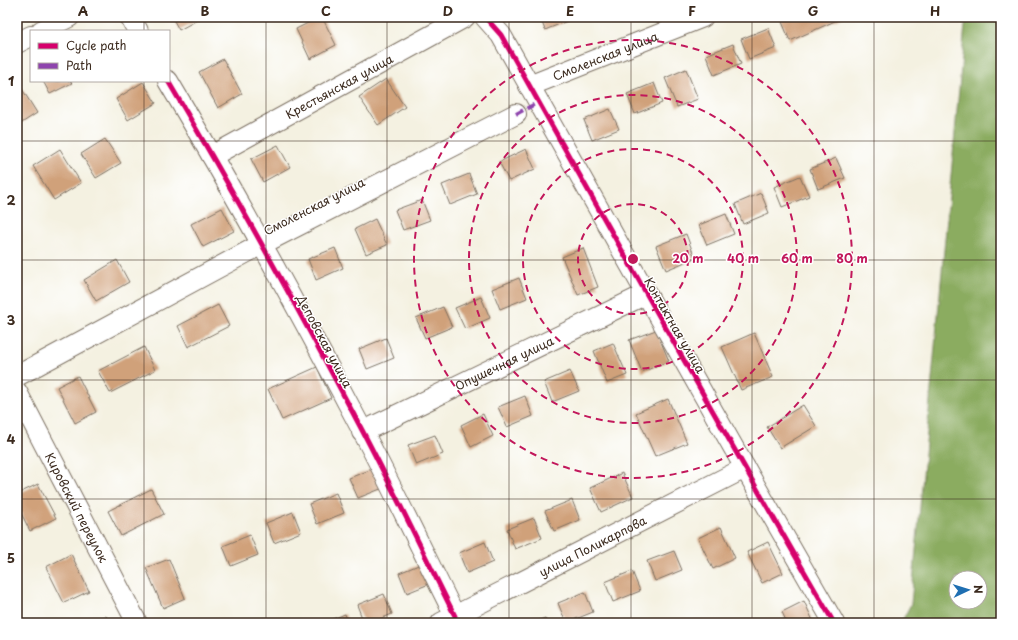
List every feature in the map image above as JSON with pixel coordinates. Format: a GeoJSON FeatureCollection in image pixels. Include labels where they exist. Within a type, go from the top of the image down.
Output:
{"type":"FeatureCollection","features":[{"type":"Feature","properties":{"kind":"street"},"geometry":{"type":"LineString","coordinates":[[43,30],[69,17]]}},
{"type":"Feature","properties":{"kind":"street"},"geometry":{"type":"LineString","coordinates":[[130,17],[137,30]]}},
{"type":"Feature","properties":{"kind":"street","name":"Крестьянская улица"},"geometry":{"type":"LineString","coordinates":[[212,156],[465,17]]}},
{"type":"Feature","properties":{"kind":"street","name":"Контактная улица"},"geometry":{"type":"LineString","coordinates":[[485,17],[500,35],[834,623]]}},
{"type":"Feature","properties":{"kind":"street","name":"Смоленская улица"},"geometry":{"type":"LineString","coordinates":[[529,86],[703,17]]}},
{"type":"Feature","properties":{"kind":"street"},"geometry":{"type":"LineString","coordinates":[[17,43],[30,36]]}},
{"type":"Feature","properties":{"kind":"street","name":"Деповская улица"},"geometry":{"type":"LineString","coordinates":[[169,82],[262,244],[362,432],[448,619]]}},
{"type":"Feature","properties":{"kind":"street","name":"Смоленская улица"},"geometry":{"type":"LineString","coordinates":[[17,376],[262,244],[516,114]]}},
{"type":"Feature","properties":{"kind":"street","name":"Опушечная улица"},"geometry":{"type":"LineString","coordinates":[[362,432],[646,294]]}},
{"type":"Feature","properties":{"kind":"street","name":"Кировский переулок"},"geometry":{"type":"LineString","coordinates":[[17,392],[137,623]]}},
{"type":"Feature","properties":{"kind":"street","name":"улица Поликарпова"},"geometry":{"type":"LineString","coordinates":[[448,619],[745,468]]}},
{"type":"Feature","properties":{"kind":"green space"},"geometry":{"type":"Polygon","coordinates":[[[974,17],[1001,17],[1001,623],[901,623],[911,604],[965,25],[974,17]]]}},
{"type":"Feature","properties":{"kind":"building"},"geometry":{"type":"Polygon","coordinates":[[[172,17],[203,17],[179,30],[172,17]]]}},
{"type":"Feature","properties":{"kind":"building"},"geometry":{"type":"Polygon","coordinates":[[[322,17],[336,45],[310,59],[296,29],[322,17]]]}},
{"type":"Feature","properties":{"kind":"building"},"geometry":{"type":"Polygon","coordinates":[[[540,17],[571,17],[572,19],[545,30],[540,17]]]}},
{"type":"Feature","properties":{"kind":"building"},"geometry":{"type":"Polygon","coordinates":[[[780,17],[844,17],[790,41],[780,17]]]}},
{"type":"Feature","properties":{"kind":"building"},"geometry":{"type":"Polygon","coordinates":[[[768,28],[776,48],[749,59],[741,39],[768,28]]]}},
{"type":"Feature","properties":{"kind":"building"},"geometry":{"type":"Polygon","coordinates":[[[733,44],[741,64],[714,75],[706,55],[733,44]]]}},
{"type":"Feature","properties":{"kind":"building"},"geometry":{"type":"Polygon","coordinates":[[[223,59],[242,94],[218,108],[199,72],[223,59]]]}},
{"type":"Feature","properties":{"kind":"building"},"geometry":{"type":"Polygon","coordinates":[[[686,69],[698,99],[677,107],[665,78],[686,69]]]}},
{"type":"Feature","properties":{"kind":"building"},"geometry":{"type":"Polygon","coordinates":[[[386,79],[405,107],[378,125],[359,97],[386,79]]]}},
{"type":"Feature","properties":{"kind":"building"},"geometry":{"type":"Polygon","coordinates":[[[17,81],[37,113],[17,126],[17,81]]]}},
{"type":"Feature","properties":{"kind":"building"},"geometry":{"type":"Polygon","coordinates":[[[44,82],[72,83],[50,94],[44,82]]]}},
{"type":"Feature","properties":{"kind":"building"},"geometry":{"type":"Polygon","coordinates":[[[143,82],[156,103],[128,120],[116,99],[143,82]]]}},
{"type":"Feature","properties":{"kind":"building"},"geometry":{"type":"Polygon","coordinates":[[[654,83],[662,103],[635,114],[627,94],[654,83]]]}},
{"type":"Feature","properties":{"kind":"building"},"geometry":{"type":"Polygon","coordinates":[[[610,109],[619,129],[592,140],[584,120],[610,109]]]}},
{"type":"Feature","properties":{"kind":"building"},"geometry":{"type":"Polygon","coordinates":[[[105,139],[121,163],[96,178],[81,154],[105,139]]]}},
{"type":"Feature","properties":{"kind":"building"},"geometry":{"type":"Polygon","coordinates":[[[278,145],[290,167],[263,182],[251,159],[278,145]]]}},
{"type":"Feature","properties":{"kind":"building"},"geometry":{"type":"Polygon","coordinates":[[[60,149],[81,183],[54,200],[33,166],[60,149]]]}},
{"type":"Feature","properties":{"kind":"building"},"geometry":{"type":"Polygon","coordinates":[[[526,149],[535,169],[509,181],[499,162],[526,149]]]}},
{"type":"Feature","properties":{"kind":"building"},"geometry":{"type":"Polygon","coordinates":[[[836,158],[845,178],[818,189],[810,169],[836,158]]]}},
{"type":"Feature","properties":{"kind":"building"},"geometry":{"type":"Polygon","coordinates":[[[469,174],[477,194],[450,205],[442,185],[469,174]]]}},
{"type":"Feature","properties":{"kind":"building"},"geometry":{"type":"Polygon","coordinates":[[[800,176],[809,196],[782,207],[774,187],[800,176]]]}},
{"type":"Feature","properties":{"kind":"building"},"geometry":{"type":"Polygon","coordinates":[[[761,193],[769,213],[743,224],[735,204],[761,193]]]}},
{"type":"Feature","properties":{"kind":"building"},"geometry":{"type":"Polygon","coordinates":[[[422,200],[430,220],[403,230],[395,210],[422,200]]]}},
{"type":"Feature","properties":{"kind":"building"},"geometry":{"type":"Polygon","coordinates":[[[222,208],[234,231],[203,247],[191,224],[222,208]]]}},
{"type":"Feature","properties":{"kind":"building"},"geometry":{"type":"Polygon","coordinates":[[[726,214],[734,234],[707,245],[699,225],[726,214]]]}},
{"type":"Feature","properties":{"kind":"building"},"geometry":{"type":"Polygon","coordinates":[[[375,219],[387,245],[366,254],[355,229],[375,219]]]}},
{"type":"Feature","properties":{"kind":"building"},"geometry":{"type":"Polygon","coordinates":[[[686,234],[695,258],[666,270],[656,246],[686,234]]]}},
{"type":"Feature","properties":{"kind":"building"},"geometry":{"type":"Polygon","coordinates":[[[335,248],[343,268],[316,280],[308,259],[335,248]]]}},
{"type":"Feature","properties":{"kind":"building"},"geometry":{"type":"Polygon","coordinates":[[[583,248],[598,287],[578,295],[562,257],[583,248]]]}},
{"type":"Feature","properties":{"kind":"building"},"geometry":{"type":"Polygon","coordinates":[[[117,260],[129,282],[96,301],[84,280],[117,260]]]}},
{"type":"Feature","properties":{"kind":"building"},"geometry":{"type":"Polygon","coordinates":[[[519,278],[527,298],[500,309],[492,289],[519,278]]]}},
{"type":"Feature","properties":{"kind":"building"},"geometry":{"type":"Polygon","coordinates":[[[481,297],[490,318],[465,329],[455,308],[481,297]]]}},
{"type":"Feature","properties":{"kind":"building"},"geometry":{"type":"Polygon","coordinates":[[[218,305],[229,326],[188,347],[178,326],[218,305]]]}},
{"type":"Feature","properties":{"kind":"building"},"geometry":{"type":"Polygon","coordinates":[[[443,307],[452,327],[425,338],[416,318],[443,307]]]}},
{"type":"Feature","properties":{"kind":"building"},"geometry":{"type":"Polygon","coordinates":[[[656,330],[669,361],[642,372],[629,340],[656,330]]]}},
{"type":"Feature","properties":{"kind":"building"},"geometry":{"type":"Polygon","coordinates":[[[754,333],[773,377],[741,390],[722,347],[754,333]]]}},
{"type":"Feature","properties":{"kind":"building"},"geometry":{"type":"Polygon","coordinates":[[[386,338],[394,358],[367,369],[359,349],[386,338]]]}},
{"type":"Feature","properties":{"kind":"building"},"geometry":{"type":"Polygon","coordinates":[[[613,343],[627,375],[607,383],[594,351],[613,343]]]}},
{"type":"Feature","properties":{"kind":"building"},"geometry":{"type":"Polygon","coordinates":[[[144,347],[155,370],[110,393],[98,371],[144,347]]]}},
{"type":"Feature","properties":{"kind":"building"},"geometry":{"type":"Polygon","coordinates":[[[317,367],[331,398],[282,420],[268,389],[317,367]]]}},
{"type":"Feature","properties":{"kind":"building"},"geometry":{"type":"Polygon","coordinates":[[[570,371],[579,391],[552,402],[544,382],[570,371]]]}},
{"type":"Feature","properties":{"kind":"building"},"geometry":{"type":"Polygon","coordinates":[[[78,376],[96,412],[75,423],[57,387],[78,376]]]}},
{"type":"Feature","properties":{"kind":"building"},"geometry":{"type":"Polygon","coordinates":[[[525,396],[533,416],[507,427],[498,407],[525,396]]]}},
{"type":"Feature","properties":{"kind":"building"},"geometry":{"type":"Polygon","coordinates":[[[668,399],[687,443],[655,456],[636,413],[668,399]]]}},
{"type":"Feature","properties":{"kind":"building"},"geometry":{"type":"Polygon","coordinates":[[[803,405],[816,426],[780,448],[767,427],[803,405]]]}},
{"type":"Feature","properties":{"kind":"building"},"geometry":{"type":"Polygon","coordinates":[[[483,414],[493,436],[471,447],[461,425],[483,414]]]}},
{"type":"Feature","properties":{"kind":"building"},"geometry":{"type":"Polygon","coordinates":[[[435,435],[443,454],[416,465],[408,445],[435,435]]]}},
{"type":"Feature","properties":{"kind":"building"},"geometry":{"type":"Polygon","coordinates":[[[375,468],[383,488],[358,498],[349,478],[375,468]]]}},
{"type":"Feature","properties":{"kind":"building"},"geometry":{"type":"Polygon","coordinates":[[[622,473],[633,497],[601,512],[590,488],[622,473]]]}},
{"type":"Feature","properties":{"kind":"building"},"geometry":{"type":"Polygon","coordinates":[[[38,484],[56,518],[30,531],[17,505],[17,494],[38,484]]]}},
{"type":"Feature","properties":{"kind":"building"},"geometry":{"type":"Polygon","coordinates":[[[151,489],[164,514],[121,536],[108,511],[151,489]]]}},
{"type":"Feature","properties":{"kind":"building"},"geometry":{"type":"Polygon","coordinates":[[[336,493],[344,513],[317,524],[309,504],[336,493]]]}},
{"type":"Feature","properties":{"kind":"building"},"geometry":{"type":"Polygon","coordinates":[[[572,500],[580,520],[554,531],[545,511],[572,500]]]}},
{"type":"Feature","properties":{"kind":"building"},"geometry":{"type":"Polygon","coordinates":[[[293,512],[301,532],[274,543],[266,523],[293,512]]]}},
{"type":"Feature","properties":{"kind":"building"},"geometry":{"type":"Polygon","coordinates":[[[534,518],[542,538],[515,549],[507,529],[534,518]]]}},
{"type":"Feature","properties":{"kind":"building"},"geometry":{"type":"Polygon","coordinates":[[[721,527],[735,558],[713,569],[698,538],[721,527]]]}},
{"type":"Feature","properties":{"kind":"building"},"geometry":{"type":"Polygon","coordinates":[[[250,535],[258,555],[231,566],[223,546],[250,535]]]}},
{"type":"Feature","properties":{"kind":"building"},"geometry":{"type":"Polygon","coordinates":[[[485,542],[493,562],[467,573],[459,553],[485,542]]]}},
{"type":"Feature","properties":{"kind":"building"},"geometry":{"type":"Polygon","coordinates":[[[768,542],[783,573],[762,583],[747,552],[768,542]]]}},
{"type":"Feature","properties":{"kind":"building"},"geometry":{"type":"Polygon","coordinates":[[[674,551],[682,570],[655,581],[647,561],[674,551]]]}},
{"type":"Feature","properties":{"kind":"building"},"geometry":{"type":"Polygon","coordinates":[[[71,554],[89,591],[64,603],[46,567],[71,554]]]}},
{"type":"Feature","properties":{"kind":"building"},"geometry":{"type":"Polygon","coordinates":[[[169,559],[185,598],[163,608],[146,568],[169,559]]]}},
{"type":"Feature","properties":{"kind":"building"},"geometry":{"type":"Polygon","coordinates":[[[426,562],[434,582],[407,593],[399,573],[426,562]]]}},
{"type":"Feature","properties":{"kind":"building"},"geometry":{"type":"Polygon","coordinates":[[[632,571],[640,591],[613,602],[605,582],[632,571]]]}},
{"type":"Feature","properties":{"kind":"building"},"geometry":{"type":"Polygon","coordinates":[[[585,592],[593,612],[566,623],[558,603],[585,592]]]}},
{"type":"Feature","properties":{"kind":"building"},"geometry":{"type":"Polygon","coordinates":[[[384,594],[392,614],[371,623],[364,623],[357,605],[384,594]]]}},
{"type":"Feature","properties":{"kind":"building"},"geometry":{"type":"Polygon","coordinates":[[[804,601],[814,623],[787,623],[782,612],[804,601]]]}},
{"type":"Feature","properties":{"kind":"building"},"geometry":{"type":"Polygon","coordinates":[[[345,614],[348,623],[323,623],[345,614]]]}},
{"type":"Feature","properties":{"kind":"building"},"geometry":{"type":"Polygon","coordinates":[[[106,616],[110,623],[92,623],[106,616]]]}},
{"type":"Feature","properties":{"kind":"building"},"geometry":{"type":"Polygon","coordinates":[[[545,618],[547,623],[532,623],[545,618]]]}},
{"type":"Feature","properties":{"kind":"marked path"},"geometry":{"type":"LineString","coordinates":[[516,114],[539,102]]}},
{"type":"Feature","properties":{"kind":"cycle path"},"geometry":{"type":"LineString","coordinates":[[485,17],[501,35],[708,403],[834,623]]}},
{"type":"Feature","properties":{"kind":"cycle path"},"geometry":{"type":"LineString","coordinates":[[169,82],[243,210],[315,342],[374,453],[455,616]]}}]}
